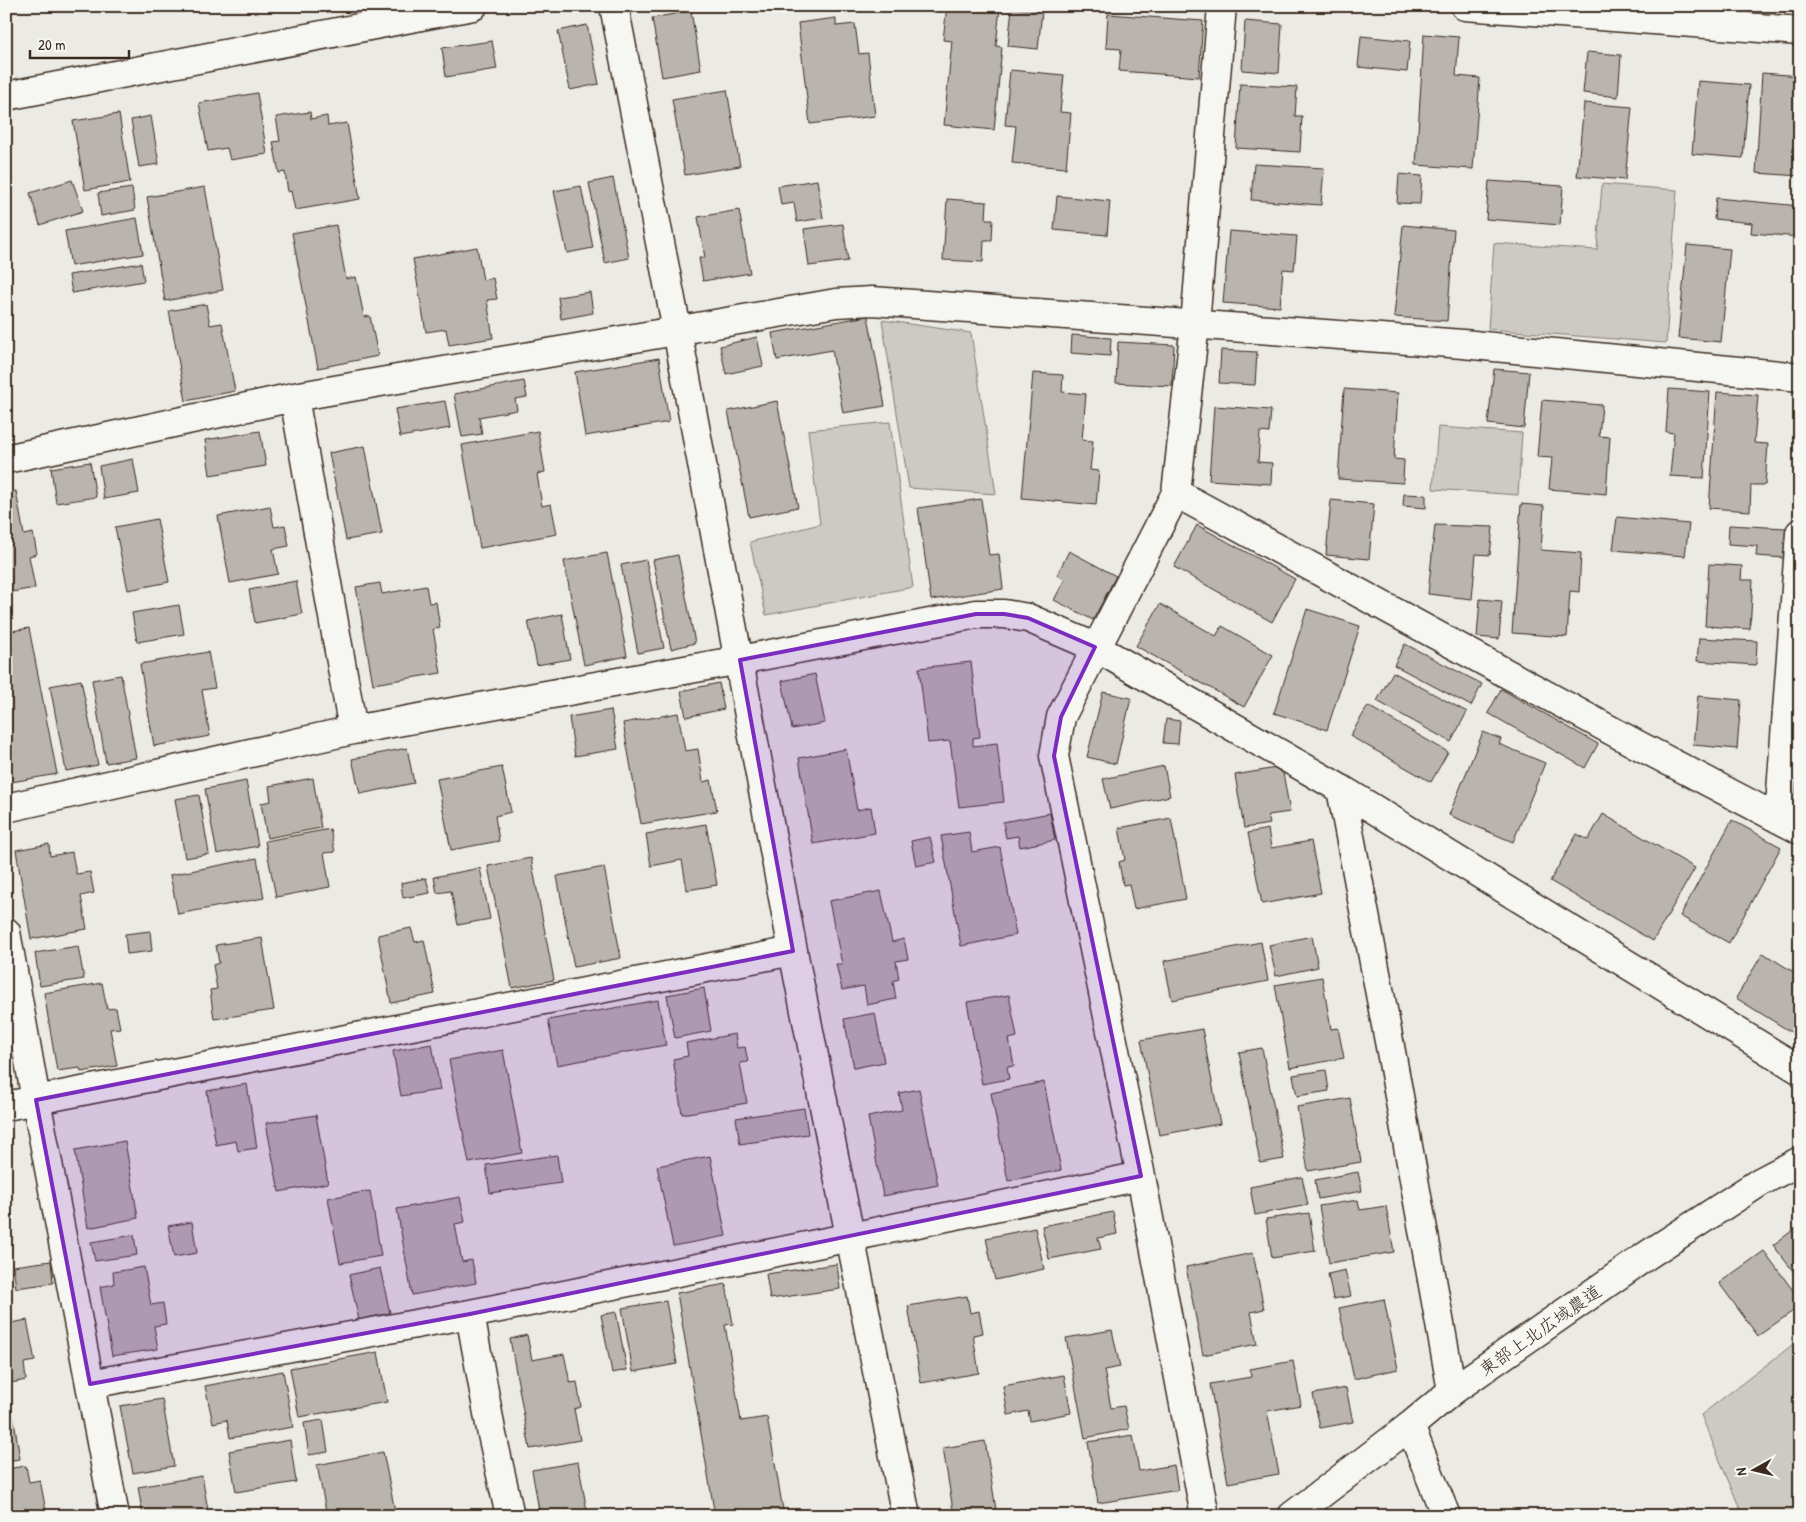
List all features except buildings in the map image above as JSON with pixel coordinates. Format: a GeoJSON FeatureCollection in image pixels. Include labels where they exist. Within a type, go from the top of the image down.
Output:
{"type":"FeatureCollection","features":[{"type":"Feature","properties":{"kind":"street"},"geometry":{"type":"LineString","coordinates":[[6,96],[473,6]]}},
{"type":"Feature","properties":{"kind":"street"},"geometry":{"type":"LineString","coordinates":[[614,6],[740,660],[793,951],[906,1516]]}},
{"type":"Feature","properties":{"kind":"street"},"geometry":{"type":"LineString","coordinates":[[1205,1516],[1141,1176],[1054,756],[1061,717],[1095,647],[1176,493],[1195,324],[1222,6]]}},
{"type":"Feature","properties":{"kind":"street"},"geometry":{"type":"LineString","coordinates":[[1465,6],[1800,31]]}},
{"type":"Feature","properties":{"kind":"street"},"geometry":{"type":"LineString","coordinates":[[6,459],[294,397],[836,303],[872,301],[1463,344],[1800,377]]}},
{"type":"Feature","properties":{"kind":"street"},"geometry":{"type":"LineString","coordinates":[[294,397],[353,730]]}},
{"type":"Feature","properties":{"kind":"street"},"geometry":{"type":"LineString","coordinates":[[1176,493],[1636,744],[1789,825],[1800,533]]}},
{"type":"Feature","properties":{"kind":"street"},"geometry":{"type":"LineString","coordinates":[[6,808],[353,730],[740,660],[976,614],[1004,614],[1028,618],[1095,647],[1341,789],[1800,1070]]}},
{"type":"Feature","properties":{"kind":"street"},"geometry":{"type":"LineString","coordinates":[[1341,789],[1452,1391]]}},
{"type":"Feature","properties":{"kind":"street"},"geometry":{"type":"LineString","coordinates":[[6,932],[115,1516]]}},
{"type":"Feature","properties":{"kind":"street"},"geometry":{"type":"LineString","coordinates":[[6,1106],[793,951]]}},
{"type":"Feature","properties":{"kind":"street","name":"東部上北広域農道"},"geometry":{"type":"LineString","coordinates":[[1292,1516],[1410,1426],[1452,1391],[1649,1254],[1760,1182],[1800,1161]]}},
{"type":"Feature","properties":{"kind":"street"},"geometry":{"type":"LineString","coordinates":[[90,1384],[470,1314],[1141,1176]]}},
{"type":"Feature","properties":{"kind":"street"},"geometry":{"type":"LineString","coordinates":[[470,1314],[491,1430],[510,1516]]}},
{"type":"Feature","properties":{"kind":"street"},"geometry":{"type":"LineString","coordinates":[[1410,1426],[1446,1516]]}},
{"type":"Feature","properties":{"kind":"highlighted area"},"geometry":{"type":"Polygon","coordinates":[[[976,614],[1004,614],[1028,618],[1095,647],[1061,717],[1054,756],[1141,1176],[470,1314],[90,1384],[36,1100],[793,951],[740,660],[976,614]]]}},
{"type":"Feature","properties":{"kind":"shaded area"},"geometry":{"type":"Polygon","coordinates":[[[1602,184],[1677,190],[1666,343],[1488,329],[1494,243],[1597,250],[1602,184]]]}},
{"type":"Feature","properties":{"kind":"shaded area"},"geometry":{"type":"Polygon","coordinates":[[[882,320],[971,333],[996,494],[909,488],[882,320]]]}},
{"type":"Feature","properties":{"kind":"shaded area"},"geometry":{"type":"Polygon","coordinates":[[[890,422],[913,587],[766,615],[750,542],[820,524],[808,430],[890,422]]]}},
{"type":"Feature","properties":{"kind":"shaded area"},"geometry":{"type":"Polygon","coordinates":[[[1438,427],[1522,433],[1518,495],[1433,489],[1438,427]]]}},
{"type":"Feature","properties":{"kind":"shaded area"},"geometry":{"type":"Polygon","coordinates":[[[1800,1339],[1800,1516],[1743,1516],[1701,1415],[1800,1339]]]}}]}
